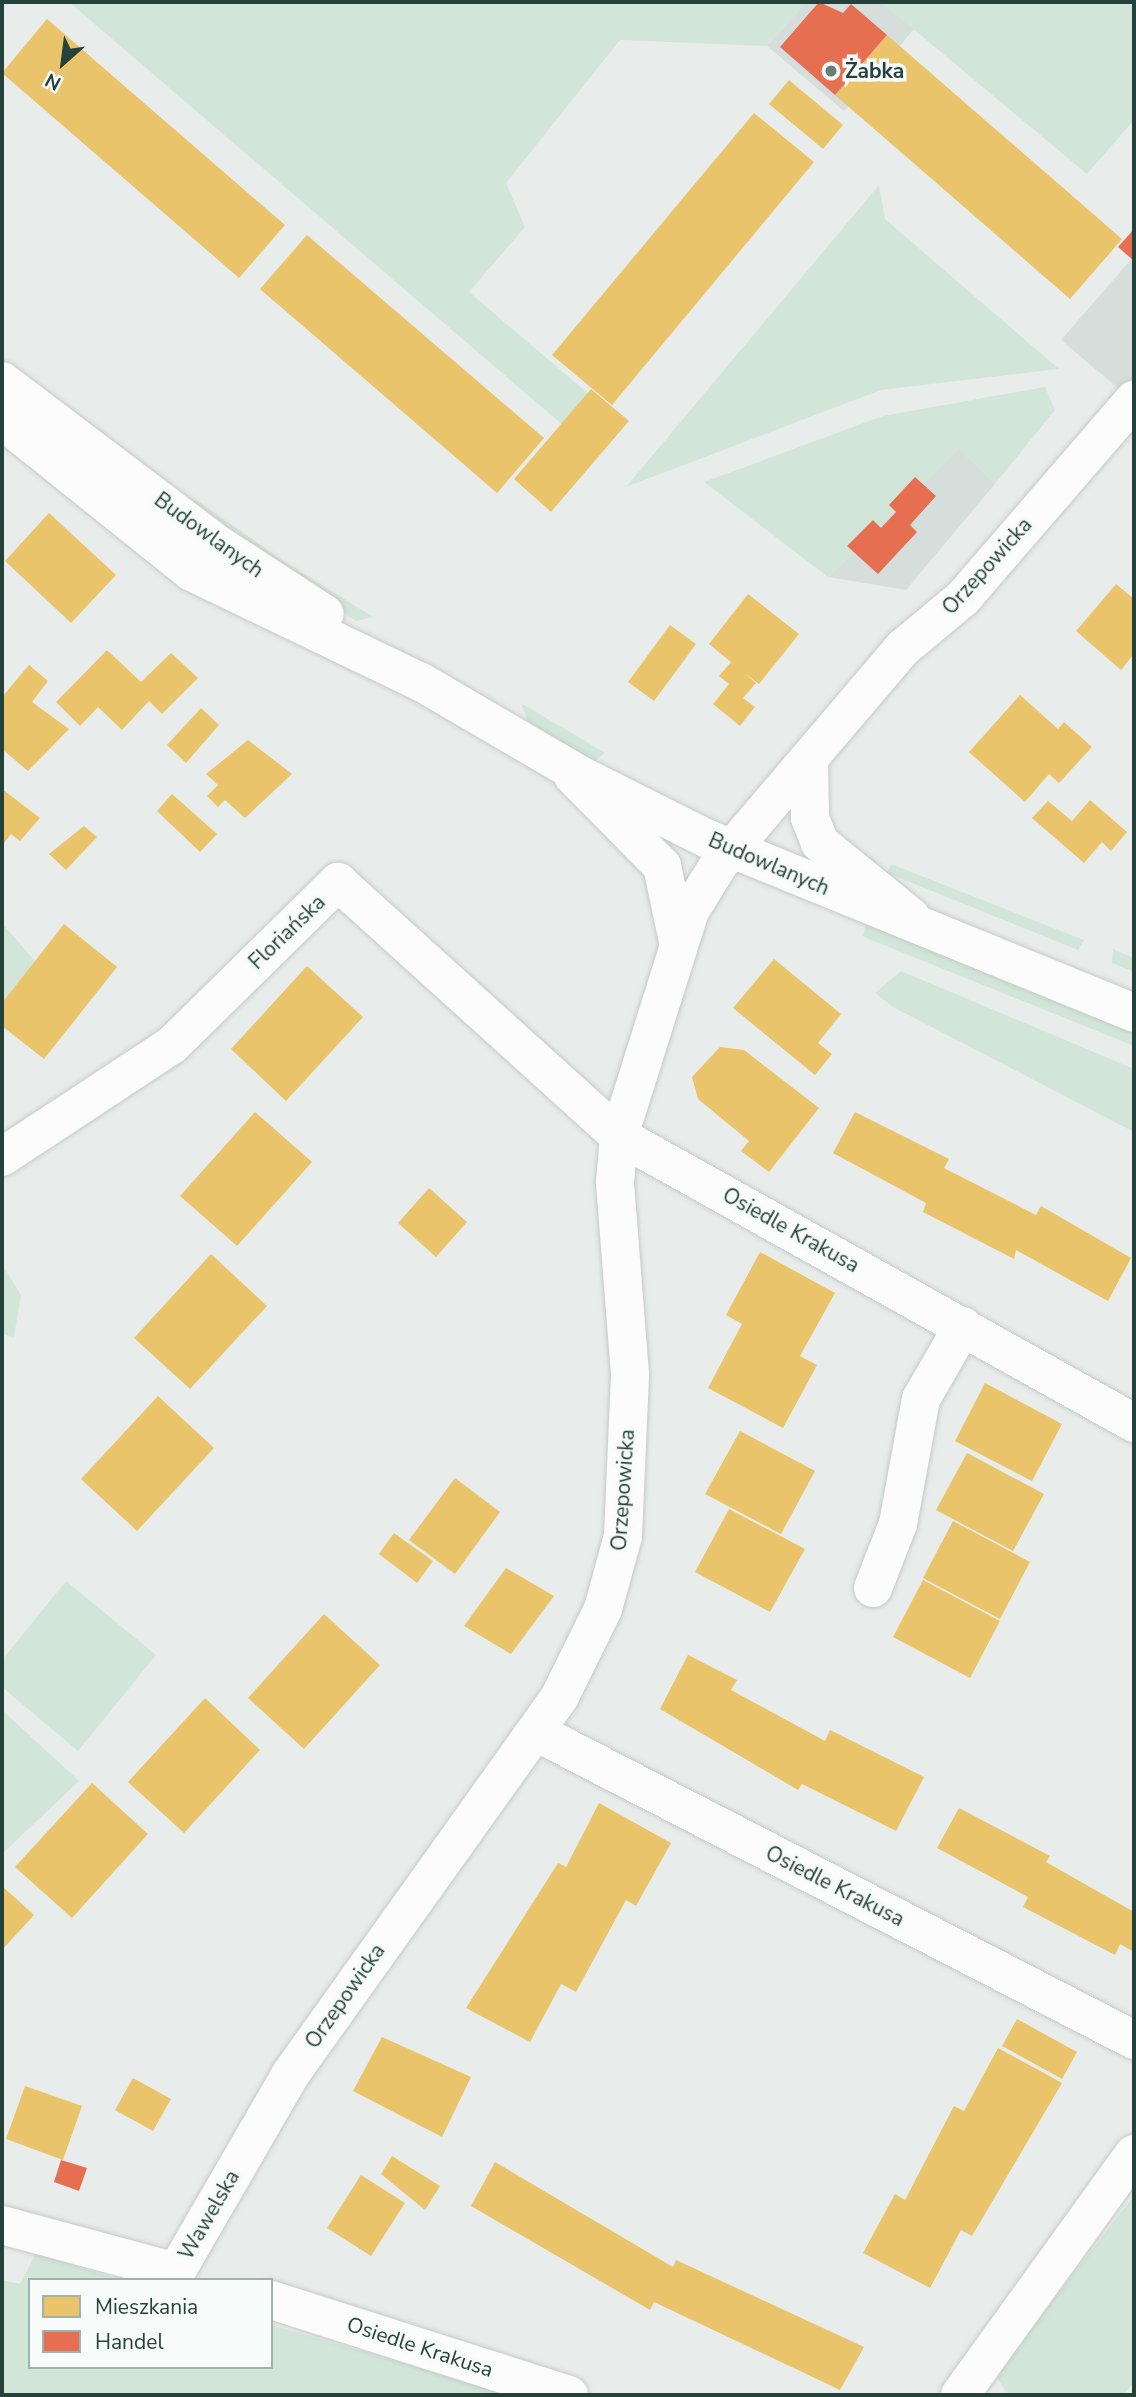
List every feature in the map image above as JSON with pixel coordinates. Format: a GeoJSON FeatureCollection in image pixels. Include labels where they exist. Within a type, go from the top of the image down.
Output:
{"type":"FeatureCollection","features":[{"type":"Feature","properties":{"kind":"street","name":"Budowlanych"},"geometry":{"type":"LineString","coordinates":[[2,381],[219,545],[366,638],[421,682]]}},
{"type":"Feature","properties":{"kind":"street","name":"Orzepowicka"},"geometry":{"type":"LineString","coordinates":[[289,2075],[536,1732],[603,1609],[623,1536],[630,1374],[615,1182],[619,1136],[678,942],[701,890],[732,849],[903,648],[963,598],[1134,400]]}},
{"type":"Feature","properties":{"kind":"street","name":"Budowlanych"},"geometry":{"type":"LineString","coordinates":[[2,420],[192,572],[421,682],[563,765],[732,849],[1134,1013]]}},
{"type":"Feature","properties":{"kind":"street"},"geometry":{"type":"LineString","coordinates":[[809,759],[810,818],[820,843],[926,929]]}},
{"type":"Feature","properties":{"kind":"street","name":"Orzepowicka"},"geometry":{"type":"LineString","coordinates":[[563,765],[662,866],[678,942]]}},
{"type":"Feature","properties":{"kind":"street","name":"Floriańska"},"geometry":{"type":"LineString","coordinates":[[2,1157],[172,1045],[338,882],[619,1136]]}},
{"type":"Feature","properties":{"kind":"street","name":"Osiedle Krakusa"},"geometry":{"type":"LineString","coordinates":[[619,1136],[1134,1423]]}},
{"type":"Feature","properties":{"kind":"street"},"geometry":{"type":"LineString","coordinates":[[873,1588],[898,1524],[921,1399],[963,1326]]}},
{"type":"Feature","properties":{"kind":"street","name":"Osiedle Krakusa"},"geometry":{"type":"LineString","coordinates":[[536,1732],[1134,2040]]}},
{"type":"Feature","properties":{"kind":"street","name":"Wawelska"},"geometry":{"type":"LineString","coordinates":[[2,2225],[190,2276],[289,2075]]}},
{"type":"Feature","properties":{"kind":"street"},"geometry":{"type":"LineString","coordinates":[[960,2395],[1134,2154]]}},
{"type":"Feature","properties":{"kind":"street","name":"Osiedle Krakusa"},"geometry":{"type":"LineString","coordinates":[[273,2301],[569,2395]]}},
{"type":"Feature","properties":{"kind":"shaded area"},"geometry":{"type":"Polygon","coordinates":[[[806,2],[881,2],[914,29],[844,111],[767,46],[806,2]]]}},
{"type":"Feature","properties":{"kind":"shaded area"},"geometry":{"type":"Polygon","coordinates":[[[1134,256],[1134,385],[1126,395],[1061,340],[1134,256]]]}},
{"type":"Feature","properties":{"kind":"shaded area"},"geometry":{"type":"Polygon","coordinates":[[[959,448],[995,484],[906,590],[828,577],[959,448]]]}},
{"type":"Feature","properties":{"kind":"green space"},"geometry":{"type":"Polygon","coordinates":[[[69,2],[806,2],[767,46],[620,40],[506,183],[525,227],[469,292],[591,396],[565,427],[69,2]]]}},
{"type":"Feature","properties":{"kind":"green space"},"geometry":{"type":"Polygon","coordinates":[[[881,2],[1134,2],[1134,120],[1087,174],[881,2]]]}},
{"type":"Feature","properties":{"kind":"green space"},"geometry":{"type":"Polygon","coordinates":[[[879,185],[885,219],[1059,369],[881,390],[626,487],[879,185]]]}},
{"type":"Feature","properties":{"kind":"green space"},"geometry":{"type":"Polygon","coordinates":[[[1045,387],[1055,410],[995,484],[958,449],[828,577],[704,482],[883,416],[1045,387]]]}},
{"type":"Feature","properties":{"kind":"green space"},"geometry":{"type":"Polygon","coordinates":[[[195,499],[280,559],[373,617],[356,621],[303,589],[187,509],[195,499]]]}},
{"type":"Feature","properties":{"kind":"green space"},"geometry":{"type":"Polygon","coordinates":[[[521,703],[605,753],[595,761],[561,742],[528,722],[521,703]]]}},
{"type":"Feature","properties":{"kind":"green space"},"geometry":{"type":"Polygon","coordinates":[[[891,864],[1084,940],[1078,950],[887,873],[891,864]]]}},
{"type":"Feature","properties":{"kind":"green space"},"geometry":{"type":"Polygon","coordinates":[[[2,923],[35,961],[2,1003],[2,923]]]}},
{"type":"Feature","properties":{"kind":"green space"},"geometry":{"type":"Polygon","coordinates":[[[866,924],[1134,1033],[1134,1046],[869,939],[863,936],[866,924]]]}},
{"type":"Feature","properties":{"kind":"green space"},"geometry":{"type":"Polygon","coordinates":[[[1113,949],[1134,958],[1134,972],[1112,963],[1113,949]]]}},
{"type":"Feature","properties":{"kind":"green space"},"geometry":{"type":"Polygon","coordinates":[[[901,971],[1134,1069],[1134,1132],[893,1007],[875,993],[901,971]]]}},
{"type":"Feature","properties":{"kind":"green space"},"geometry":{"type":"Polygon","coordinates":[[[2,1264],[21,1295],[14,1337],[2,1334],[2,1264]]]}},
{"type":"Feature","properties":{"kind":"green space"},"geometry":{"type":"Polygon","coordinates":[[[66,1581],[156,1655],[78,1751],[2,1687],[2,1660],[66,1581]]]}},
{"type":"Feature","properties":{"kind":"green space"},"geometry":{"type":"Polygon","coordinates":[[[2,1710],[79,1781],[2,1854],[2,1710]]]}},
{"type":"Feature","properties":{"kind":"green space"},"geometry":{"type":"Polygon","coordinates":[[[1134,2196],[1134,2382],[1124,2395],[1008,2395],[995,2374],[1134,2196]]]}},
{"type":"Feature","properties":{"kind":"green space"},"geometry":{"type":"Polygon","coordinates":[[[36,2253],[113,2278],[28,2278],[28,2369],[273,2369],[273,2326],[514,2395],[2,2395],[2,2280],[20,2284],[36,2253]]]}},
{"type":"Feature","properties":{"kind":"building: Mieszkania"},"geometry":{"type":"Polygon","coordinates":[[[47,19],[285,225],[239,278],[2,73],[47,19]]]}},
{"type":"Feature","properties":{"kind":"building: Mieszkania"},"geometry":{"type":"Polygon","coordinates":[[[887,35],[1122,239],[1070,299],[835,95],[887,35]]]}},
{"type":"Feature","properties":{"kind":"building: Mieszkania"},"geometry":{"type":"Polygon","coordinates":[[[789,80],[843,125],[823,149],[769,104],[789,80]]]}},
{"type":"Feature","properties":{"kind":"building: Mieszkania"},"geometry":{"type":"Polygon","coordinates":[[[754,113],[814,162],[612,405],[552,355],[754,113]]]}},
{"type":"Feature","properties":{"kind":"building: Mieszkania"},"geometry":{"type":"Polygon","coordinates":[[[307,235],[544,438],[497,493],[260,289],[307,235]]]}},
{"type":"Feature","properties":{"kind":"building: Mieszkania"},"geometry":{"type":"Polygon","coordinates":[[[591,389],[629,421],[551,512],[514,479],[591,389]]]}},
{"type":"Feature","properties":{"kind":"building: Mieszkania"},"geometry":{"type":"Polygon","coordinates":[[[49,513],[116,575],[71,623],[5,561],[49,513]]]}},
{"type":"Feature","properties":{"kind":"building: Mieszkania"},"geometry":{"type":"Polygon","coordinates":[[[1116,584],[1134,599],[1134,654],[1121,670],[1076,631],[1116,584]]]}},
{"type":"Feature","properties":{"kind":"building: Mieszkania"},"geometry":{"type":"Polygon","coordinates":[[[748,594],[799,634],[759,684],[744,673],[756,683],[743,698],[755,707],[740,726],[713,704],[729,684],[719,676],[731,662],[709,644],[748,594]]]}},
{"type":"Feature","properties":{"kind":"building: Mieszkania"},"geometry":{"type":"Polygon","coordinates":[[[670,625],[696,644],[654,701],[628,682],[670,625]]]}},
{"type":"Feature","properties":{"kind":"building: Mieszkania"},"geometry":{"type":"Polygon","coordinates":[[[107,650],[141,682],[171,653],[198,678],[162,714],[149,701],[122,730],[98,707],[80,726],[56,702],[107,650]]]}},
{"type":"Feature","properties":{"kind":"building: Mieszkania"},"geometry":{"type":"Polygon","coordinates":[[[29,665],[48,681],[32,702],[69,729],[28,771],[2,749],[2,697],[29,665]]]}},
{"type":"Feature","properties":{"kind":"building: Mieszkania"},"geometry":{"type":"Polygon","coordinates":[[[1020,695],[1058,729],[1064,722],[1092,747],[1059,783],[1049,774],[1025,802],[969,752],[1020,695]]]}},
{"type":"Feature","properties":{"kind":"building: Mieszkania"},"geometry":{"type":"Polygon","coordinates":[[[201,708],[219,725],[186,763],[167,745],[201,708]]]}},
{"type":"Feature","properties":{"kind":"building: Mieszkania"},"geometry":{"type":"Polygon","coordinates":[[[248,740],[292,774],[245,818],[225,800],[218,807],[207,796],[218,785],[206,774],[248,740]]]}},
{"type":"Feature","properties":{"kind":"building: Mieszkania"},"geometry":{"type":"Polygon","coordinates":[[[2,789],[40,818],[20,841],[11,834],[2,846],[2,789]]]}},
{"type":"Feature","properties":{"kind":"building: Mieszkania"},"geometry":{"type":"Polygon","coordinates":[[[172,794],[217,834],[200,852],[157,811],[172,794]]]}},
{"type":"Feature","properties":{"kind":"building: Mieszkania"},"geometry":{"type":"Polygon","coordinates":[[[1090,800],[1127,832],[1111,851],[1102,842],[1084,863],[1032,818],[1048,801],[1072,821],[1090,800]]]}},
{"type":"Feature","properties":{"kind":"building: Mieszkania"},"geometry":{"type":"Polygon","coordinates":[[[84,826],[97,837],[66,870],[49,854],[84,826]]]}},
{"type":"Feature","properties":{"kind":"building: Mieszkania"},"geometry":{"type":"Polygon","coordinates":[[[64,924],[117,967],[44,1059],[2,1026],[2,1003],[64,924]]]}},
{"type":"Feature","properties":{"kind":"building: Mieszkania"},"geometry":{"type":"Polygon","coordinates":[[[774,959],[841,1014],[818,1043],[832,1054],[815,1075],[733,1008],[774,959]]]}},
{"type":"Feature","properties":{"kind":"building: Mieszkania"},"geometry":{"type":"Polygon","coordinates":[[[307,966],[363,1017],[286,1101],[231,1049],[307,966]]]}},
{"type":"Feature","properties":{"kind":"building: Mieszkania"},"geometry":{"type":"Polygon","coordinates":[[[720,1047],[744,1050],[819,1108],[769,1172],[741,1151],[749,1141],[698,1099],[692,1077],[720,1047]]]}},
{"type":"Feature","properties":{"kind":"building: Mieszkania"},"geometry":{"type":"Polygon","coordinates":[[[255,1112],[312,1162],[237,1246],[180,1196],[255,1112]]]}},
{"type":"Feature","properties":{"kind":"building: Mieszkania"},"geometry":{"type":"Polygon","coordinates":[[[855,1112],[949,1159],[944,1168],[1036,1215],[1041,1206],[1131,1258],[1108,1301],[1016,1250],[1014,1259],[923,1212],[926,1203],[833,1153],[855,1112]]]}},
{"type":"Feature","properties":{"kind":"building: Mieszkania"},"geometry":{"type":"Polygon","coordinates":[[[429,1188],[467,1222],[436,1257],[398,1223],[429,1188]]]}},
{"type":"Feature","properties":{"kind":"building: Mieszkania"},"geometry":{"type":"Polygon","coordinates":[[[760,1252],[835,1293],[800,1356],[817,1365],[783,1428],[708,1388],[742,1324],[726,1315],[760,1252]]]}},
{"type":"Feature","properties":{"kind":"building: Mieszkania"},"geometry":{"type":"Polygon","coordinates":[[[211,1254],[267,1306],[190,1389],[134,1338],[211,1254]]]}},
{"type":"Feature","properties":{"kind":"building: Mieszkania"},"geometry":{"type":"Polygon","coordinates":[[[985,1383],[1062,1424],[1032,1481],[955,1441],[985,1383]]]}},
{"type":"Feature","properties":{"kind":"building: Mieszkania"},"geometry":{"type":"Polygon","coordinates":[[[158,1396],[214,1448],[137,1531],[81,1479],[158,1396]]]}},
{"type":"Feature","properties":{"kind":"building: Mieszkania"},"geometry":{"type":"Polygon","coordinates":[[[740,1431],[815,1471],[781,1534],[705,1494],[740,1431]]]}},
{"type":"Feature","properties":{"kind":"building: Mieszkania"},"geometry":{"type":"Polygon","coordinates":[[[967,1453],[1044,1494],[1013,1551],[936,1510],[967,1453]]]}},
{"type":"Feature","properties":{"kind":"building: Mieszkania"},"geometry":{"type":"Polygon","coordinates":[[[455,1478],[500,1512],[455,1574],[409,1540],[455,1478]]]}},
{"type":"Feature","properties":{"kind":"building: Mieszkania"},"geometry":{"type":"Polygon","coordinates":[[[729,1509],[805,1549],[770,1612],[695,1572],[729,1509]]]}},
{"type":"Feature","properties":{"kind":"building: Mieszkania"},"geometry":{"type":"Polygon","coordinates":[[[953,1521],[1030,1562],[1000,1619],[923,1578],[953,1521]]]}},
{"type":"Feature","properties":{"kind":"building: Mieszkania"},"geometry":{"type":"Polygon","coordinates":[[[394,1533],[433,1561],[417,1583],[379,1554],[394,1533]]]}},
{"type":"Feature","properties":{"kind":"building: Mieszkania"},"geometry":{"type":"Polygon","coordinates":[[[506,1568],[554,1596],[511,1654],[464,1626],[506,1568]]]}},
{"type":"Feature","properties":{"kind":"building: Mieszkania"},"geometry":{"type":"Polygon","coordinates":[[[923,1580],[1000,1621],[970,1678],[893,1637],[923,1580]]]}},
{"type":"Feature","properties":{"kind":"building: Mieszkania"},"geometry":{"type":"Polygon","coordinates":[[[324,1614],[380,1665],[304,1749],[248,1698],[324,1614]]]}},
{"type":"Feature","properties":{"kind":"building: Mieszkania"},"geometry":{"type":"Polygon","coordinates":[[[688,1655],[737,1680],[731,1690],[825,1741],[830,1730],[924,1777],[896,1831],[802,1784],[798,1790],[660,1709],[688,1655]]]}},
{"type":"Feature","properties":{"kind":"building: Mieszkania"},"geometry":{"type":"Polygon","coordinates":[[[205,1698],[260,1750],[184,1833],[128,1782],[205,1698]]]}},
{"type":"Feature","properties":{"kind":"building: Mieszkania"},"geometry":{"type":"Polygon","coordinates":[[[92,1783],[148,1834],[72,1918],[15,1867],[92,1783]]]}},
{"type":"Feature","properties":{"kind":"building: Mieszkania"},"geometry":{"type":"Polygon","coordinates":[[[599,1803],[671,1843],[636,1906],[626,1900],[576,1992],[561,1984],[530,2042],[466,2008],[558,1863],[566,1867],[599,1803]]]}},
{"type":"Feature","properties":{"kind":"building: Mieszkania"},"geometry":{"type":"Polygon","coordinates":[[[959,1808],[1050,1856],[1046,1862],[1134,1912],[1134,1952],[1120,1944],[1115,1955],[1023,1907],[1028,1897],[937,1848],[959,1808]]]}},
{"type":"Feature","properties":{"kind":"building: Mieszkania"},"geometry":{"type":"Polygon","coordinates":[[[2,1886],[34,1915],[2,1950],[2,1886]]]}},
{"type":"Feature","properties":{"kind":"building: Mieszkania"},"geometry":{"type":"Polygon","coordinates":[[[1017,2019],[1077,2052],[1062,2079],[1002,2046],[1017,2019]]]}},
{"type":"Feature","properties":{"kind":"building: Mieszkania"},"geometry":{"type":"Polygon","coordinates":[[[382,2037],[471,2077],[442,2137],[353,2091],[382,2037]]]}},
{"type":"Feature","properties":{"kind":"building: Mieszkania"},"geometry":{"type":"Polygon","coordinates":[[[998,2048],[1062,2083],[972,2236],[961,2230],[930,2288],[863,2253],[895,2194],[905,2200],[954,2106],[964,2111],[998,2048]]]}},
{"type":"Feature","properties":{"kind":"building: Mieszkania"},"geometry":{"type":"Polygon","coordinates":[[[133,2078],[171,2099],[153,2131],[115,2110],[133,2078]]]}},
{"type":"Feature","properties":{"kind":"building: Mieszkania"},"geometry":{"type":"Polygon","coordinates":[[[25,2086],[82,2106],[63,2160],[6,2139],[25,2086]]]}},
{"type":"Feature","properties":{"kind":"building: Mieszkania"},"geometry":{"type":"Polygon","coordinates":[[[392,2156],[440,2186],[425,2210],[381,2174],[392,2156]]]}},
{"type":"Feature","properties":{"kind":"building: Mieszkania"},"geometry":{"type":"Polygon","coordinates":[[[495,2162],[673,2267],[676,2260],[864,2347],[840,2390],[654,2302],[650,2310],[471,2206],[495,2162]]]}},
{"type":"Feature","properties":{"kind":"building: Mieszkania"},"geometry":{"type":"Polygon","coordinates":[[[361,2175],[405,2203],[371,2256],[327,2228],[361,2175]]]}},
{"type":"Feature","properties":{"kind":"building: Handel","name":"Żabka"},"geometry":{"type":"Polygon","coordinates":[[[819,2],[843,13],[851,4],[887,35],[835,95],[780,47],[819,2]]]}},
{"type":"Feature","properties":{"kind":"building: Handel"},"geometry":{"type":"Polygon","coordinates":[[[1134,229],[1134,261],[1118,247],[1134,229]]]}},
{"type":"Feature","properties":{"kind":"building: Handel"},"geometry":{"type":"Polygon","coordinates":[[[915,477],[936,496],[910,525],[917,532],[878,574],[847,546],[873,520],[881,528],[896,512],[889,505],[915,477]]]}},
{"type":"Feature","properties":{"kind":"building: Handel"},"geometry":{"type":"Polygon","coordinates":[[[61,2160],[87,2168],[79,2191],[54,2182],[61,2160]]]}},
{"type":"Feature","properties":{"kind":"place","name":"Żabka"},"geometry":{"type":"Point","coordinates":[831,71]}}]}
